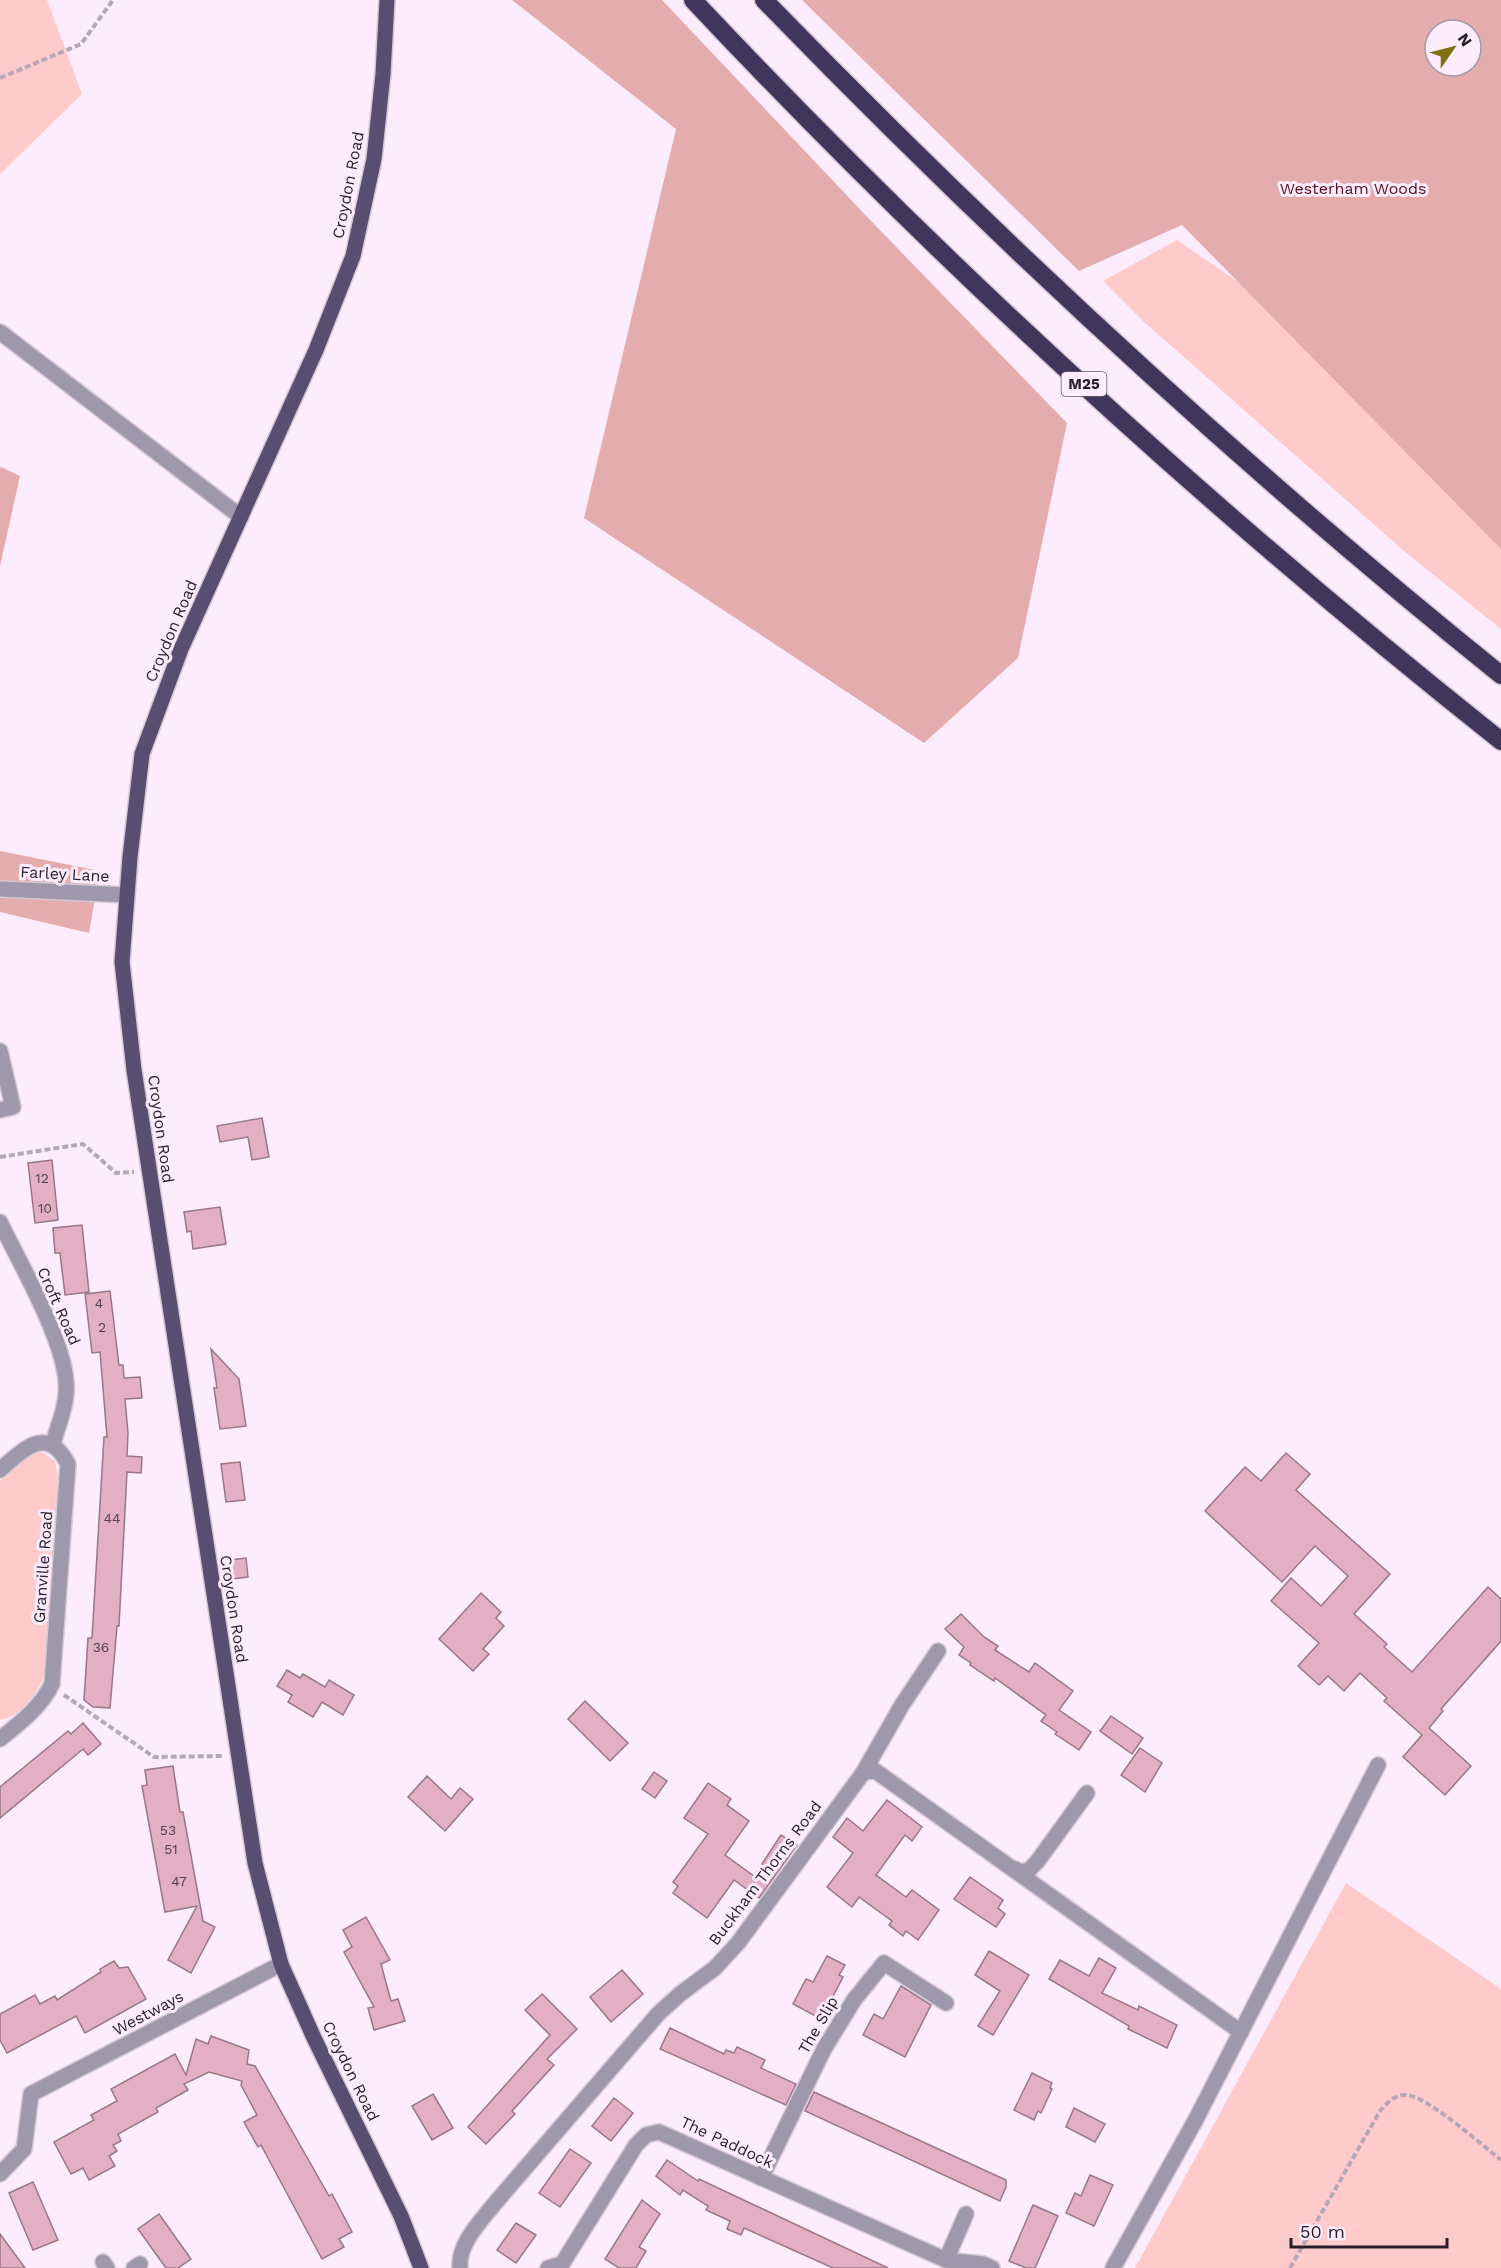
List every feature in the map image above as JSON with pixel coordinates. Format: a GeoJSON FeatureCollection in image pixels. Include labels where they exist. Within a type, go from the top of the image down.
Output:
{"type":"FeatureCollection","features":[{"type":"Feature","properties":{"kind":"highway","name":"M25"},"geometry":{"type":"LineString","coordinates":[[693,0],[898,209],[1092,391],[1302,577],[1501,741]]}},
{"type":"Feature","properties":{"kind":"highway"},"geometry":{"type":"LineString","coordinates":[[764,0],[981,218],[1144,369],[1302,510],[1501,675]]}},
{"type":"Feature","properties":{"kind":"main road","name":"Croydon Road"},"geometry":{"type":"LineString","coordinates":[[387,0],[383,74],[374,159],[353,256],[316,350],[181,649],[142,754],[122,963],[134,1070],[255,1863],[281,1964],[314,2038],[401,2216],[421,2268]]}},
{"type":"Feature","properties":{"kind":"street"},"geometry":{"type":"LineString","coordinates":[[0,332],[241,518]]}},
{"type":"Feature","properties":{"kind":"street","name":"Farley Lane"},"geometry":{"type":"LineString","coordinates":[[0,889],[127,896]]}},
{"type":"Feature","properties":{"kind":"street"},"geometry":{"type":"LineString","coordinates":[[0,1051],[13,1107],[0,1110]]}},
{"type":"Feature","properties":{"kind":"street","name":"Croft Road"},"geometry":{"type":"LineString","coordinates":[[0,1222],[53,1332],[64,1365],[66,1394],[53,1444]]}},
{"type":"Feature","properties":{"kind":"street"},"geometry":{"type":"LineString","coordinates":[[0,1470],[26,1448],[42,1442],[53,1444]]}},
{"type":"Feature","properties":{"kind":"street","name":"Granville Road"},"geometry":{"type":"LineString","coordinates":[[51,1686],[68,1464],[63,1454],[53,1444]]}},
{"type":"Feature","properties":{"kind":"street","name":"Buckham Thorns Road"},"geometry":{"type":"LineString","coordinates":[[460,2268],[459,2256],[473,2232],[496,2202],[658,2014],[715,1968],[738,1943],[863,1773],[902,1705],[938,1651]]}},
{"type":"Feature","properties":{"kind":"street"},"geometry":{"type":"LineString","coordinates":[[0,1739],[40,1704],[51,1686]]}},
{"type":"Feature","properties":{"kind":"street"},"geometry":{"type":"LineString","coordinates":[[1113,2268],[1190,2131],[1378,1765]]}},
{"type":"Feature","properties":{"kind":"street"},"geometry":{"type":"LineString","coordinates":[[863,1773],[874,1770],[1241,2032]]}},
{"type":"Feature","properties":{"kind":"street"},"geometry":{"type":"LineString","coordinates":[[1012,1867],[1021,1872],[1029,1870],[1087,1793]]}},
{"type":"Feature","properties":{"kind":"street","name":"The Slip"},"geometry":{"type":"LineString","coordinates":[[761,2178],[824,2049],[854,2000],[884,1963],[946,2003]]}},
{"type":"Feature","properties":{"kind":"street","name":"Westways"},"geometry":{"type":"LineString","coordinates":[[0,2174],[24,2150],[31,2094],[281,1964]]}},
{"type":"Feature","properties":{"kind":"street","name":"The Paddock"},"geometry":{"type":"LineString","coordinates":[[548,2268],[562,2264],[636,2145],[646,2135],[659,2132],[946,2260],[988,2266]]}},
{"type":"Feature","properties":{"kind":"street"},"geometry":{"type":"LineString","coordinates":[[946,2260],[966,2214]]}},
{"type":"Feature","properties":{"kind":"path"},"geometry":{"type":"LineString","coordinates":[[0,78],[81,44],[113,0]]}},
{"type":"Feature","properties":{"kind":"path"},"geometry":{"type":"LineString","coordinates":[[0,1157],[83,1144],[116,1173],[149,1170]]}},
{"type":"Feature","properties":{"kind":"path"},"geometry":{"type":"LineString","coordinates":[[51,1686],[154,1757],[238,1755]]}},
{"type":"Feature","properties":{"kind":"path"},"geometry":{"type":"LineString","coordinates":[[1290,2268],[1380,2111],[1388,2102],[1397,2097],[1406,2095],[1415,2097],[1501,2160]]}},
{"type":"Feature","properties":{"kind":"shaded area"},"geometry":{"type":"Polygon","coordinates":[[[0,0],[47,0],[82,94],[0,174],[0,0]]]}},
{"type":"Feature","properties":{"kind":"shaded area"},"geometry":{"type":"Polygon","coordinates":[[[1177,240],[1286,315],[1501,523],[1501,629],[1404,551],[1143,321],[1103,281],[1177,240]]]}},
{"type":"Feature","properties":{"kind":"shaded area"},"geometry":{"type":"Polygon","coordinates":[[[37,1452],[44,1453],[55,1461],[59,1483],[44,1676],[37,1690],[21,1710],[0,1720],[0,1481],[37,1452]]]}},
{"type":"Feature","properties":{"kind":"shaded area"},"geometry":{"type":"Polygon","coordinates":[[[1346,1883],[1501,1989],[1501,2268],[1135,2268],[1346,1883]]]}},
{"type":"Feature","properties":{"kind":"green space"},"geometry":{"type":"Polygon","coordinates":[[[512,0],[662,0],[872,222],[1067,423],[1018,658],[924,743],[584,518],[676,129],[512,0]]]}},
{"type":"Feature","properties":{"kind":"green space","name":"Westerham Woods"},"geometry":{"type":"Polygon","coordinates":[[[802,0],[1501,0],[1501,549],[1182,225],[1079,271],[802,0]]]}},
{"type":"Feature","properties":{"kind":"green space"},"geometry":{"type":"Polygon","coordinates":[[[1,467],[20,476],[0,566],[0,469],[1,467]]]}},
{"type":"Feature","properties":{"kind":"green space"},"geometry":{"type":"Polygon","coordinates":[[[0,851],[100,871],[89,933],[0,912],[0,851]]]}},
{"type":"Feature","properties":{"kind":"building"},"geometry":{"type":"Polygon","coordinates":[[[262,1118],[269,1157],[252,1160],[248,1137],[220,1142],[217,1126],[262,1118]]]}},
{"type":"Feature","properties":{"kind":"building"},"geometry":{"type":"Polygon","coordinates":[[[52,1160],[58,1220],[35,1223],[28,1163],[52,1160]]]}},
{"type":"Feature","properties":{"kind":"building"},"geometry":{"type":"Polygon","coordinates":[[[220,1207],[226,1244],[193,1249],[191,1231],[187,1232],[184,1212],[220,1207]]]}},
{"type":"Feature","properties":{"kind":"building"},"geometry":{"type":"Polygon","coordinates":[[[82,1225],[89,1292],[65,1295],[60,1253],[55,1253],[53,1228],[82,1225]]]}},
{"type":"Feature","properties":{"kind":"building"},"geometry":{"type":"Polygon","coordinates":[[[110,1291],[119,1365],[123,1365],[124,1378],[140,1377],[142,1398],[125,1399],[128,1433],[127,1456],[142,1457],[141,1473],[127,1472],[119,1626],[117,1626],[110,1708],[93,1707],[84,1700],[88,1638],[92,1638],[104,1437],[107,1437],[100,1352],[92,1353],[85,1294],[110,1291]]]}},
{"type":"Feature","properties":{"kind":"building"},"geometry":{"type":"Polygon","coordinates":[[[211,1349],[239,1379],[246,1426],[220,1429],[211,1349]]]}},
{"type":"Feature","properties":{"kind":"building"},"geometry":{"type":"Polygon","coordinates":[[[1286,1453],[1310,1474],[1296,1490],[1390,1574],[1354,1614],[1387,1644],[1384,1647],[1412,1672],[1488,1587],[1501,1599],[1501,1641],[1441,1709],[1443,1711],[1429,1728],[1471,1766],[1445,1795],[1403,1757],[1422,1735],[1384,1701],[1387,1698],[1360,1673],[1344,1691],[1328,1676],[1319,1685],[1298,1666],[1319,1643],[1271,1601],[1291,1578],[1321,1606],[1348,1576],[1315,1546],[1282,1582],[1205,1511],[1245,1467],[1261,1481],[1286,1453]]]}},
{"type":"Feature","properties":{"kind":"building"},"geometry":{"type":"Polygon","coordinates":[[[240,1462],[245,1500],[226,1502],[221,1464],[240,1462]]]}},
{"type":"Feature","properties":{"kind":"building"},"geometry":{"type":"Polygon","coordinates":[[[246,1558],[248,1577],[232,1579],[229,1560],[246,1558]]]}},
{"type":"Feature","properties":{"kind":"building"},"geometry":{"type":"Polygon","coordinates":[[[481,1593],[501,1612],[496,1618],[504,1626],[483,1649],[489,1654],[473,1671],[439,1639],[481,1593]]]}},
{"type":"Feature","properties":{"kind":"building"},"geometry":{"type":"Polygon","coordinates":[[[961,1614],[984,1637],[998,1646],[995,1650],[1029,1672],[1035,1663],[1073,1691],[1059,1710],[1091,1732],[1079,1750],[1055,1734],[1057,1732],[1041,1721],[1046,1715],[995,1678],[994,1681],[970,1665],[971,1663],[959,1655],[964,1647],[945,1629],[961,1614]]]}},
{"type":"Feature","properties":{"kind":"building"},"geometry":{"type":"Polygon","coordinates":[[[287,1670],[300,1678],[303,1674],[325,1687],[329,1680],[354,1695],[343,1715],[322,1702],[313,1717],[288,1702],[292,1695],[277,1686],[287,1670]]]}},
{"type":"Feature","properties":{"kind":"building"},"geometry":{"type":"Polygon","coordinates":[[[585,1701],[628,1743],[610,1761],[568,1719],[585,1701]]]}},
{"type":"Feature","properties":{"kind":"building"},"geometry":{"type":"Polygon","coordinates":[[[1111,1716],[1143,1738],[1132,1754],[1100,1731],[1111,1716]]]}},
{"type":"Feature","properties":{"kind":"building"},"geometry":{"type":"Polygon","coordinates":[[[83,1723],[101,1744],[88,1755],[83,1749],[0,1818],[0,1787],[68,1731],[71,1734],[83,1723]]]}},
{"type":"Feature","properties":{"kind":"building"},"geometry":{"type":"Polygon","coordinates":[[[1140,1748],[1162,1763],[1145,1792],[1121,1775],[1140,1748]]]}},
{"type":"Feature","properties":{"kind":"building"},"geometry":{"type":"Polygon","coordinates":[[[173,1766],[180,1812],[183,1812],[203,1921],[215,1927],[191,1973],[168,1960],[197,1906],[165,1912],[142,1786],[147,1785],[145,1770],[173,1766]]]}},
{"type":"Feature","properties":{"kind":"building"},"geometry":{"type":"Polygon","coordinates":[[[654,1772],[667,1781],[655,1798],[642,1789],[654,1772]]]}},
{"type":"Feature","properties":{"kind":"building"},"geometry":{"type":"Polygon","coordinates":[[[427,1776],[451,1799],[460,1788],[473,1799],[445,1831],[408,1797],[427,1776]]]}},
{"type":"Feature","properties":{"kind":"building"},"geometry":{"type":"Polygon","coordinates":[[[708,1783],[731,1799],[727,1805],[749,1821],[725,1855],[754,1876],[781,1835],[797,1845],[759,1898],[734,1880],[707,1918],[673,1893],[678,1886],[673,1882],[708,1834],[684,1818],[708,1783]]]}},
{"type":"Feature","properties":{"kind":"building"},"geometry":{"type":"Polygon","coordinates":[[[887,1800],[922,1827],[912,1841],[905,1835],[876,1875],[906,1897],[912,1890],[939,1910],[918,1940],[906,1931],[903,1936],[889,1925],[892,1921],[859,1897],[852,1907],[827,1887],[853,1853],[833,1837],[847,1818],[863,1831],[887,1800]]]}},
{"type":"Feature","properties":{"kind":"building"},"geometry":{"type":"Polygon","coordinates":[[[970,1877],[1003,1900],[998,1908],[1005,1914],[996,1927],[954,1899],[970,1877]]]}},
{"type":"Feature","properties":{"kind":"building"},"geometry":{"type":"Polygon","coordinates":[[[366,1917],[390,1960],[381,1964],[391,2001],[398,1999],[405,2021],[374,2030],[368,2008],[374,2007],[344,1952],[352,1947],[343,1930],[366,1917]]]}},
{"type":"Feature","properties":{"kind":"building"},"geometry":{"type":"Polygon","coordinates":[[[989,1951],[1029,1975],[993,2035],[978,2026],[1000,1991],[975,1975],[989,1951]]]}},
{"type":"Feature","properties":{"kind":"building"},"geometry":{"type":"Polygon","coordinates":[[[827,1956],[845,1965],[839,1975],[843,1977],[821,2019],[793,2004],[806,1979],[813,1982],[827,1956]]]}},
{"type":"Feature","properties":{"kind":"building"},"geometry":{"type":"Polygon","coordinates":[[[1099,1958],[1116,1968],[1102,1993],[1138,2010],[1139,2006],[1177,2025],[1167,2048],[1128,2029],[1129,2026],[1049,1979],[1060,1960],[1089,1976],[1099,1958]]]}},
{"type":"Feature","properties":{"kind":"building"},"geometry":{"type":"Polygon","coordinates":[[[114,1961],[119,1968],[128,1967],[146,1999],[85,2033],[76,2016],[7,2053],[0,2040],[0,2014],[35,1995],[40,2004],[55,1996],[57,2000],[114,1961]]]}},
{"type":"Feature","properties":{"kind":"building"},"geometry":{"type":"Polygon","coordinates":[[[622,1970],[643,1994],[611,2022],[590,1997],[622,1970]]]}},
{"type":"Feature","properties":{"kind":"building"},"geometry":{"type":"Polygon","coordinates":[[[901,1986],[931,2005],[905,2057],[863,2035],[874,2014],[883,2019],[901,1986]]]}},
{"type":"Feature","properties":{"kind":"building"},"geometry":{"type":"Polygon","coordinates":[[[542,1994],[577,2029],[547,2059],[554,2065],[512,2111],[515,2114],[486,2144],[468,2127],[550,2035],[525,2010],[542,1994]]]}},
{"type":"Feature","properties":{"kind":"building"},"geometry":{"type":"Polygon","coordinates":[[[670,2028],[724,2054],[726,2050],[734,2053],[737,2047],[765,2060],[761,2068],[796,2084],[786,2105],[660,2049],[670,2028]]]}},
{"type":"Feature","properties":{"kind":"building"},"geometry":{"type":"Polygon","coordinates":[[[211,2036],[249,2050],[247,2064],[255,2066],[329,2196],[332,2194],[352,2232],[339,2239],[344,2247],[322,2259],[261,2145],[258,2147],[244,2122],[257,2115],[241,2085],[242,2081],[209,2072],[184,2084],[188,2090],[156,2108],[158,2112],[118,2134],[121,2141],[113,2145],[117,2151],[109,2156],[115,2166],[89,2180],[83,2168],[71,2174],[54,2142],[94,2120],[91,2115],[117,2101],[111,2089],[175,2054],[186,2075],[196,2039],[208,2044],[211,2036]]]}},
{"type":"Feature","properties":{"kind":"building"},"geometry":{"type":"Polygon","coordinates":[[[1032,2073],[1052,2083],[1050,2088],[1052,2089],[1041,2113],[1038,2111],[1034,2120],[1014,2110],[1032,2073]]]}},
{"type":"Feature","properties":{"kind":"building"},"geometry":{"type":"Polygon","coordinates":[[[814,2092],[1006,2180],[1006,2187],[1000,2201],[805,2111],[814,2092]]]}},
{"type":"Feature","properties":{"kind":"building"},"geometry":{"type":"Polygon","coordinates":[[[433,2094],[453,2128],[432,2140],[412,2106],[433,2094]]]}},
{"type":"Feature","properties":{"kind":"building"},"geometry":{"type":"Polygon","coordinates":[[[614,2098],[633,2113],[611,2141],[592,2126],[614,2098]]]}},
{"type":"Feature","properties":{"kind":"building"},"geometry":{"type":"Polygon","coordinates":[[[1074,2108],[1105,2124],[1095,2142],[1066,2127],[1074,2108]]]}},
{"type":"Feature","properties":{"kind":"building"},"geometry":{"type":"Polygon","coordinates":[[[570,2149],[591,2163],[560,2207],[539,2193],[570,2149]]]}},
{"type":"Feature","properties":{"kind":"building"},"geometry":{"type":"Polygon","coordinates":[[[667,2160],[698,2181],[699,2179],[888,2268],[833,2268],[744,2228],[741,2235],[727,2229],[730,2221],[706,2210],[708,2206],[683,2190],[680,2195],[656,2176],[667,2160]]]}},
{"type":"Feature","properties":{"kind":"building"},"geometry":{"type":"Polygon","coordinates":[[[1090,2175],[1113,2185],[1094,2226],[1066,2213],[1075,2193],[1081,2196],[1090,2175]]]}},
{"type":"Feature","properties":{"kind":"building"},"geometry":{"type":"Polygon","coordinates":[[[33,2182],[58,2240],[33,2250],[9,2193],[33,2182]]]}},
{"type":"Feature","properties":{"kind":"building"},"geometry":{"type":"Polygon","coordinates":[[[642,2200],[660,2214],[639,2247],[646,2251],[636,2268],[619,2268],[605,2259],[642,2200]]]}},
{"type":"Feature","properties":{"kind":"building"},"geometry":{"type":"Polygon","coordinates":[[[1033,2205],[1058,2216],[1035,2268],[1026,2268],[1009,2261],[1033,2205]]]}},
{"type":"Feature","properties":{"kind":"building"},"geometry":{"type":"Polygon","coordinates":[[[159,2214],[191,2259],[178,2268],[166,2268],[138,2229],[159,2214]]]}},
{"type":"Feature","properties":{"kind":"building"},"geometry":{"type":"Polygon","coordinates":[[[516,2223],[536,2235],[516,2263],[497,2250],[516,2223]]]}},
{"type":"Feature","properties":{"kind":"building"},"geometry":{"type":"Polygon","coordinates":[[[0,2234],[25,2268],[0,2268],[0,2234]]]}}]}
